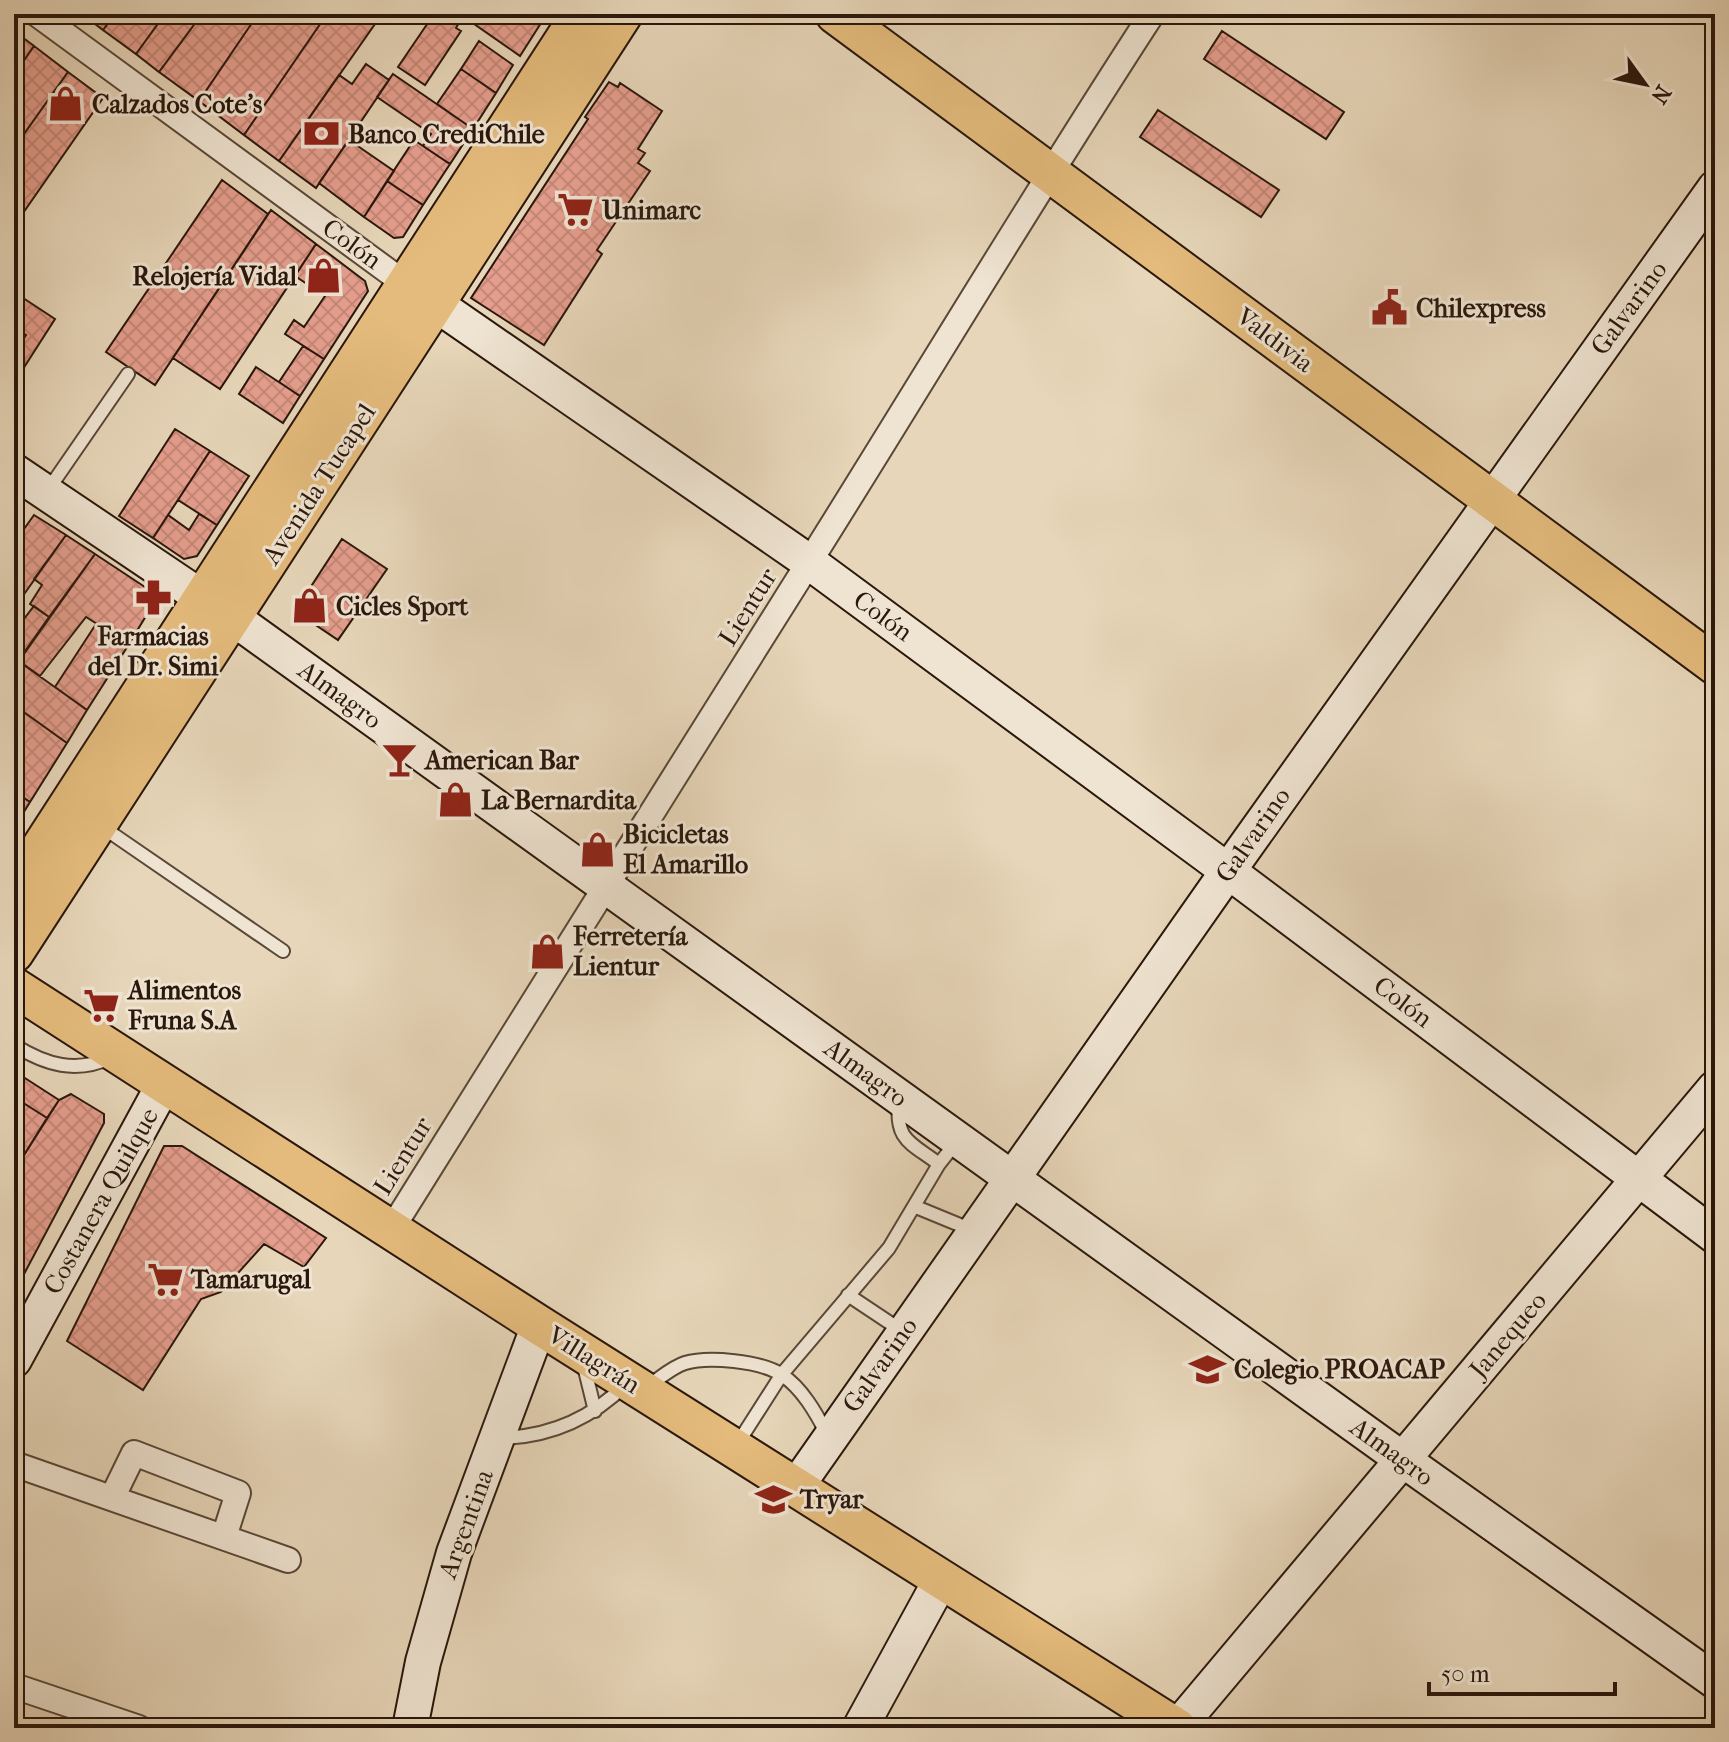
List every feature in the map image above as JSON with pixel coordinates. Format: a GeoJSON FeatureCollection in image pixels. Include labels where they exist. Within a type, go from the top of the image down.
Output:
{"type":"FeatureCollection","features":[{"type":"Feature","properties":{"kind":"main road","name":"Avenida Tucapel"},"geometry":{"type":"LineString","coordinates":[[421,294],[581,14]]}},
{"type":"Feature","properties":{"kind":"main road","name":"Avenida Tucapel"},"geometry":{"type":"LineString","coordinates":[[14,889],[218,608],[421,294],[623,14]]}},
{"type":"Feature","properties":{"kind":"main road","name":"Valdivia"},"geometry":{"type":"LineString","coordinates":[[835,14],[1715,665]]}},
{"type":"Feature","properties":{"kind":"main road","name":"Galvarino"},"geometry":{"type":"LineString","coordinates":[[796,1487],[1490,500],[1715,188]]}},
{"type":"Feature","properties":{"kind":"main road","name":"Colón"},"geometry":{"type":"LineString","coordinates":[[421,294],[809,562],[1715,1236]]}},
{"type":"Feature","properties":{"kind":"main road","name":"Almagro"},"geometry":{"type":"LineString","coordinates":[[14,471],[218,608],[900,1098],[948,1152],[1011,1178],[1715,1681]]}},
{"type":"Feature","properties":{"kind":"main road","name":"Avenida Tucapel"},"geometry":{"type":"LineString","coordinates":[[14,953],[98,824],[218,608]]}},
{"type":"Feature","properties":{"kind":"main road","name":"Villagrán"},"geometry":{"type":"LineString","coordinates":[[14,987],[539,1325],[1177,1728]]}},
{"type":"Feature","properties":{"kind":"main road","name":"Costanera Quilque"},"geometry":{"type":"LineString","coordinates":[[14,1360],[164,1084]]}},
{"type":"Feature","properties":{"kind":"main road","name":"Janequeo"},"geometry":{"type":"LineString","coordinates":[[1177,1728],[1715,1088]]}},
{"type":"Feature","properties":{"kind":"main road","name":"Argentina"},"geometry":{"type":"LineString","coordinates":[[410,1728],[436,1609],[539,1325]]}},
{"type":"Feature","properties":{"kind":"main road"},"geometry":{"type":"LineString","coordinates":[[860,1728],[942,1578]]}},
{"type":"Feature","properties":{"kind":"street","name":"Colón"},"geometry":{"type":"LineString","coordinates":[[37,14],[421,294]]}},
{"type":"Feature","properties":{"kind":"street","name":"Lientur"},"geometry":{"type":"LineString","coordinates":[[391,1230],[1049,173],[1152,14]]}},
{"type":"Feature","properties":{"kind":"street"},"geometry":{"type":"LineString","coordinates":[[112,1498],[134,1453],[238,1493],[224,1537]]}},
{"type":"Feature","properties":{"kind":"street"},"geometry":{"type":"LineString","coordinates":[[14,1464],[288,1560]]}},
{"type":"Feature","properties":{"kind":"street"},"geometry":{"type":"LineString","coordinates":[[14,1687],[139,1728]]}},
{"type":"Feature","properties":{"kind":"lane"},"geometry":{"type":"LineString","coordinates":[[46,493],[128,374]]}},
{"type":"Feature","properties":{"kind":"lane"},"geometry":{"type":"LineString","coordinates":[[98,824],[283,951]]}},
{"type":"Feature","properties":{"kind":"lane"},"geometry":{"type":"LineString","coordinates":[[14,1045],[37,1060],[55,1065],[88,1065],[119,1054]]}},
{"type":"Feature","properties":{"kind":"lane"},"geometry":{"type":"LineString","coordinates":[[735,1447],[782,1374],[889,1248],[948,1152]]}},
{"type":"Feature","properties":{"kind":"lane"},"geometry":{"type":"LineString","coordinates":[[916,1207],[974,1230]]}},
{"type":"Feature","properties":{"kind":"lane"},"geometry":{"type":"LineString","coordinates":[[848,1295],[904,1332]]}},
{"type":"Feature","properties":{"kind":"lane"},"geometry":{"type":"LineString","coordinates":[[580,1351],[595,1411]]}},
{"type":"Feature","properties":{"kind":"lane"},"geometry":{"type":"LineString","coordinates":[[497,1438],[516,1438],[555,1430],[683,1363],[723,1360],[782,1374],[812,1406],[830,1438]]}},
{"type":"Feature","properties":{"kind":"building"},"geometry":{"type":"Polygon","coordinates":[[[82,14],[115,14],[103,30],[82,14]]]}},
{"type":"Feature","properties":{"kind":"building"},"geometry":{"type":"Polygon","coordinates":[[[115,14],[165,14],[136,54],[103,30],[115,14]]]}},
{"type":"Feature","properties":{"kind":"building"},"geometry":{"type":"Polygon","coordinates":[[[165,14],[202,14],[159,72],[136,54],[165,14]]]}},
{"type":"Feature","properties":{"kind":"building"},"geometry":{"type":"Polygon","coordinates":[[[202,14],[258,14],[199,101],[159,72],[202,14]]]}},
{"type":"Feature","properties":{"kind":"building"},"geometry":{"type":"Polygon","coordinates":[[[258,14],[327,14],[244,135],[199,101],[258,14]]]}},
{"type":"Feature","properties":{"kind":"building"},"geometry":{"type":"Polygon","coordinates":[[[327,14],[382,14],[279,161],[244,135],[327,14]]]}},
{"type":"Feature","properties":{"kind":"building"},"geometry":{"type":"Polygon","coordinates":[[[434,14],[463,16],[456,28],[461,31],[425,85],[398,67],[434,14]]]}},
{"type":"Feature","properties":{"kind":"building"},"geometry":{"type":"Polygon","coordinates":[[[471,14],[528,14],[541,23],[520,56],[467,19],[471,14]]]}},
{"type":"Feature","properties":{"kind":"building"},"geometry":{"type":"Polygon","coordinates":[[[14,31],[34,46],[14,75],[14,31]]]}},
{"type":"Feature","properties":{"kind":"building"},"geometry":{"type":"Polygon","coordinates":[[[1222,31],[1344,112],[1326,139],[1204,59],[1222,31]]]}},
{"type":"Feature","properties":{"kind":"building"},"geometry":{"type":"Polygon","coordinates":[[[479,41],[513,65],[496,93],[461,69],[479,41]]]}},
{"type":"Feature","properties":{"kind":"building"},"geometry":{"type":"Polygon","coordinates":[[[34,46],[68,72],[14,148],[14,75],[34,46]]]}},
{"type":"Feature","properties":{"kind":"building"},"geometry":{"type":"Polygon","coordinates":[[[366,64],[389,80],[316,188],[279,161],[339,75],[352,84],[366,64]]]}},
{"type":"Feature","properties":{"kind":"building"},"geometry":{"type":"Polygon","coordinates":[[[461,69],[496,93],[473,129],[437,104],[461,69]]]}},
{"type":"Feature","properties":{"kind":"building"},"geometry":{"type":"Polygon","coordinates":[[[68,72],[103,98],[14,226],[14,148],[68,72]]]}},
{"type":"Feature","properties":{"kind":"building"},"geometry":{"type":"Polygon","coordinates":[[[393,74],[473,129],[450,164],[423,146],[431,134],[377,97],[393,74]]]}},
{"type":"Feature","properties":{"kind":"building","name":"Unimarc"},"geometry":{"type":"Polygon","coordinates":[[[609,82],[618,87],[620,83],[662,111],[638,149],[645,153],[638,163],[650,171],[597,250],[602,254],[544,345],[471,298],[609,82]]]}},
{"type":"Feature","properties":{"kind":"building"},"geometry":{"type":"Polygon","coordinates":[[[1158,110],[1279,190],[1261,217],[1140,137],[1158,110]]]}},
{"type":"Feature","properties":{"kind":"building"},"geometry":{"type":"Polygon","coordinates":[[[349,140],[394,171],[364,217],[319,183],[349,140]]]}},
{"type":"Feature","properties":{"kind":"building"},"geometry":{"type":"Polygon","coordinates":[[[414,140],[450,164],[423,205],[387,181],[414,140]]]}},
{"type":"Feature","properties":{"kind":"building"},"geometry":{"type":"Polygon","coordinates":[[[222,180],[268,214],[155,385],[106,352],[222,180]]]}},
{"type":"Feature","properties":{"kind":"building"},"geometry":{"type":"Polygon","coordinates":[[[387,181],[423,205],[403,237],[394,238],[364,217],[387,181]]]}},
{"type":"Feature","properties":{"kind":"building"},"geometry":{"type":"Polygon","coordinates":[[[271,210],[316,244],[220,389],[173,358],[271,210]]]}},
{"type":"Feature","properties":{"kind":"building"},"geometry":{"type":"Polygon","coordinates":[[[316,244],[365,281],[368,291],[324,359],[285,334],[294,320],[304,327],[325,296],[295,276],[316,244]]]}},
{"type":"Feature","properties":{"kind":"building"},"geometry":{"type":"Polygon","coordinates":[[[14,292],[55,319],[14,383],[14,354],[26,335],[14,327],[14,292]]]}},
{"type":"Feature","properties":{"kind":"building"},"geometry":{"type":"Polygon","coordinates":[[[303,346],[324,359],[300,396],[279,382],[303,346]]]}},
{"type":"Feature","properties":{"kind":"building"},"geometry":{"type":"Polygon","coordinates":[[[256,367],[300,396],[283,423],[239,394],[256,367]]]}},
{"type":"Feature","properties":{"kind":"building"},"geometry":{"type":"Polygon","coordinates":[[[175,429],[210,451],[153,538],[119,516],[175,429]]]}},
{"type":"Feature","properties":{"kind":"building"},"geometry":{"type":"Polygon","coordinates":[[[210,451],[249,476],[217,525],[178,500],[210,451]]]}},
{"type":"Feature","properties":{"kind":"building"},"geometry":{"type":"Polygon","coordinates":[[[199,514],[217,525],[197,556],[184,559],[153,538],[168,515],[189,530],[199,514]]]}},
{"type":"Feature","properties":{"kind":"building"},"geometry":{"type":"Polygon","coordinates":[[[34,515],[66,535],[15,607],[14,543],[34,515]]]}},
{"type":"Feature","properties":{"kind":"building"},"geometry":{"type":"Polygon","coordinates":[[[66,535],[95,554],[49,617],[30,604],[42,585],[34,579],[66,535]]]}},
{"type":"Feature","properties":{"kind":"building"},"geometry":{"type":"Polygon","coordinates":[[[342,539],[387,569],[338,640],[295,611],[342,539]]]}},
{"type":"Feature","properties":{"kind":"building"},"geometry":{"type":"Polygon","coordinates":[[[95,554],[154,593],[155,601],[129,644],[86,617],[40,676],[19,661],[95,554]]]}},
{"type":"Feature","properties":{"kind":"building"},"geometry":{"type":"Polygon","coordinates":[[[34,606],[49,617],[23,654],[14,648],[14,632],[34,606]]]}},
{"type":"Feature","properties":{"kind":"building"},"geometry":{"type":"Polygon","coordinates":[[[96,624],[129,644],[87,710],[55,687],[96,624]]]}},
{"type":"Feature","properties":{"kind":"building"},"geometry":{"type":"Polygon","coordinates":[[[14,658],[87,710],[67,743],[14,705],[14,658]]]}},
{"type":"Feature","properties":{"kind":"building"},"geometry":{"type":"Polygon","coordinates":[[[14,705],[67,743],[30,802],[14,791],[14,705]]]}},
{"type":"Feature","properties":{"kind":"building"},"geometry":{"type":"Polygon","coordinates":[[[14,791],[30,802],[14,828],[14,791]]]}},
{"type":"Feature","properties":{"kind":"building"},"geometry":{"type":"Polygon","coordinates":[[[14,1071],[59,1100],[47,1118],[14,1097],[14,1071]]]}},
{"type":"Feature","properties":{"kind":"building"},"geometry":{"type":"Polygon","coordinates":[[[71,1094],[104,1114],[104,1123],[14,1293],[14,1171],[59,1100],[71,1094]]]}},
{"type":"Feature","properties":{"kind":"building"},"geometry":{"type":"Polygon","coordinates":[[[14,1097],[47,1118],[14,1171],[14,1097]]]}},
{"type":"Feature","properties":{"kind":"building","name":"Tamarugal"},"geometry":{"type":"Polygon","coordinates":[[[164,1146],[182,1146],[326,1238],[304,1267],[264,1244],[221,1292],[201,1299],[143,1390],[67,1341],[164,1146]]]}},
{"type":"Feature","properties":{"kind":"place","name":"Calzados Cote's"},"geometry":{"type":"Point","coordinates":[66,104]}},
{"type":"Feature","properties":{"kind":"place","name":"Banco CrediChile"},"geometry":{"type":"Point","coordinates":[322,134]}},
{"type":"Feature","properties":{"kind":"place","name":"Unimarc"},"geometry":{"type":"Point","coordinates":[576,210]}},
{"type":"Feature","properties":{"kind":"place","name":"Relojería Vidal"},"geometry":{"type":"Point","coordinates":[323,276]}},
{"type":"Feature","properties":{"kind":"place","name":"Chilexpress"},"geometry":{"type":"Point","coordinates":[1390,308]}},
{"type":"Feature","properties":{"kind":"place","name":"Farmacias del Dr. Simi"},"geometry":{"type":"Point","coordinates":[153,597]}},
{"type":"Feature","properties":{"kind":"place","name":"Cicles Sport"},"geometry":{"type":"Point","coordinates":[310,606]}},
{"type":"Feature","properties":{"kind":"place","name":"American Bar"},"geometry":{"type":"Point","coordinates":[399,760]}},
{"type":"Feature","properties":{"kind":"place","name":"La Bernardita"},"geometry":{"type":"Point","coordinates":[455,800]}},
{"type":"Feature","properties":{"kind":"place","name":"Bicicletas El Amarillo"},"geometry":{"type":"Point","coordinates":[597,849]}},
{"type":"Feature","properties":{"kind":"place","name":"Ferretería Lientur"},"geometry":{"type":"Point","coordinates":[547,951]}},
{"type":"Feature","properties":{"kind":"place","name":"Alimentos Fruna S.A"},"geometry":{"type":"Point","coordinates":[102,1005]}},
{"type":"Feature","properties":{"kind":"place","name":"Tamarugal"},"geometry":{"type":"Point","coordinates":[165,1279]}},
{"type":"Feature","properties":{"kind":"place","name":"Colegio PROACAP"},"geometry":{"type":"Point","coordinates":[1208,1369]}},
{"type":"Feature","properties":{"kind":"place","name":"Tryar"},"geometry":{"type":"Point","coordinates":[774,1499]}}]}
